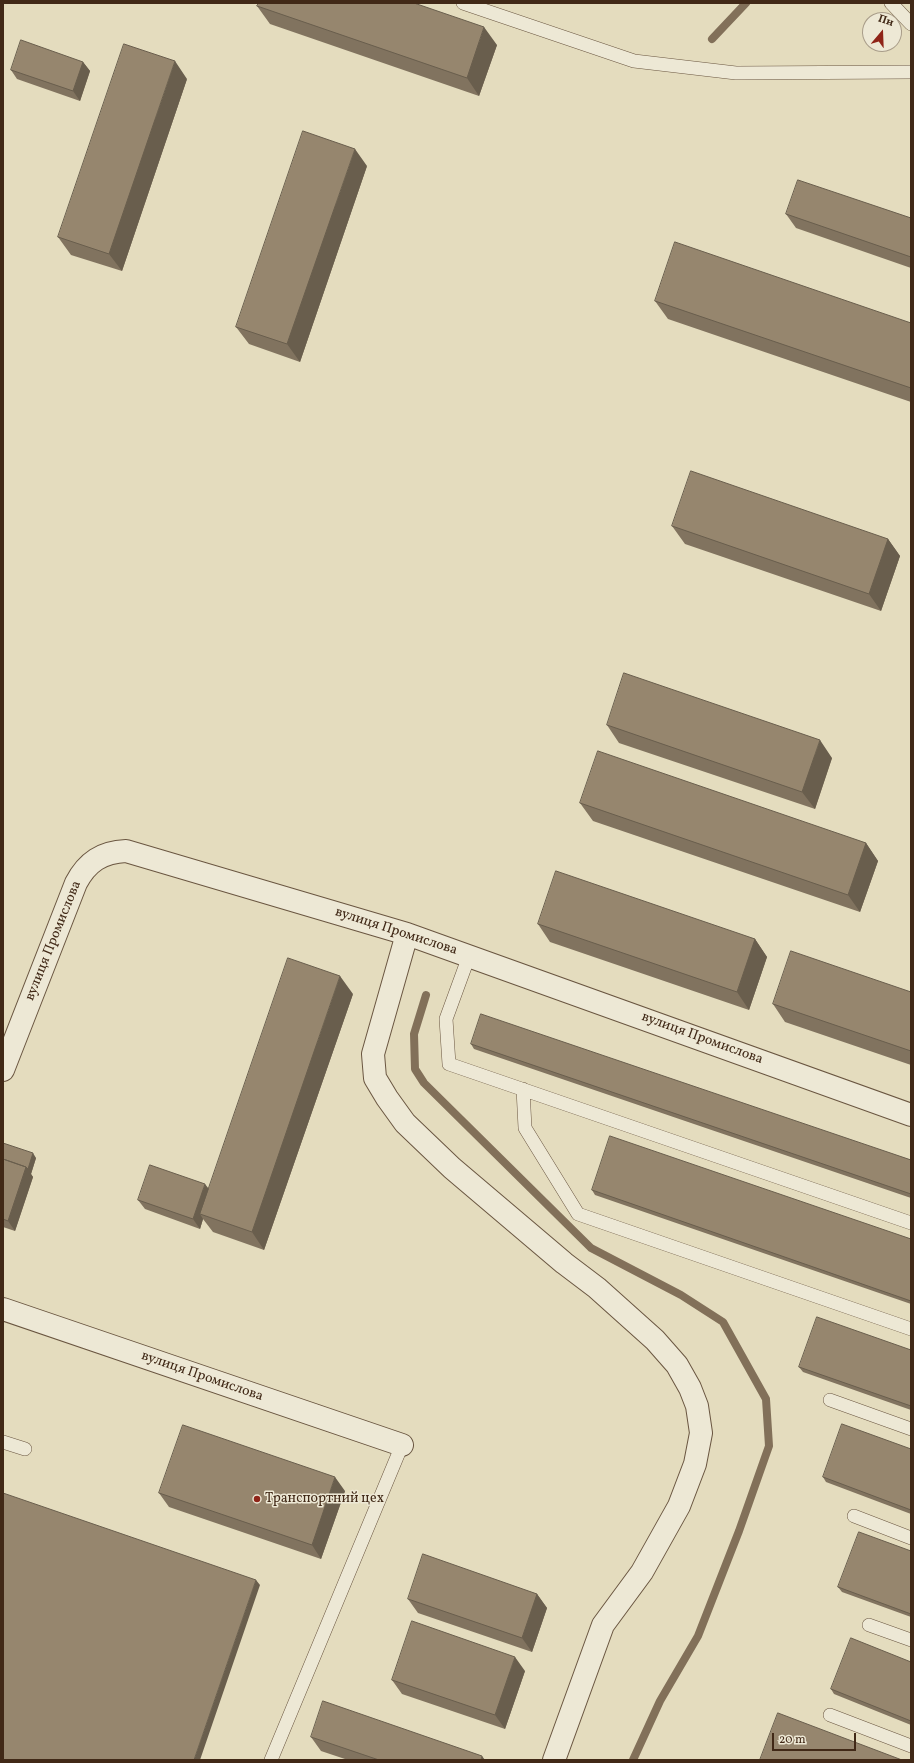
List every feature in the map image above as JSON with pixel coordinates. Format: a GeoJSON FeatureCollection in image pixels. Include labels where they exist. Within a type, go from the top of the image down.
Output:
{"type":"FeatureCollection","features":[{"type":"Feature","properties":{"kind":"street","name":"вулиця Промислова"},"geometry":{"type":"LineString","coordinates":[[3,1070],[76,883],[86,867],[101,856],[113,852],[126,851],[406,934],[911,1115]]}},
{"type":"Feature","properties":{"kind":"street"},"geometry":{"type":"LineString","coordinates":[[406,934],[373,1054],[376,1078],[387,1098],[405,1122],[452,1168],[564,1263],[597,1288],[655,1340],[677,1366],[690,1388],[697,1406],[701,1433],[695,1464],[679,1506],[642,1572],[603,1625],[554,1760]]}},
{"type":"Feature","properties":{"kind":"street","name":"вулиця Промислова"},"geometry":{"type":"LineString","coordinates":[[3,1309],[402,1445]]}},
{"type":"Feature","properties":{"kind":"lane"},"geometry":{"type":"LineString","coordinates":[[462,3],[634,61],[736,73],[911,72]]}},
{"type":"Feature","properties":{"kind":"lane"},"geometry":{"type":"LineString","coordinates":[[891,3],[911,24]]}},
{"type":"Feature","properties":{"kind":"lane"},"geometry":{"type":"LineString","coordinates":[[469,956],[446,1019],[449,1064],[911,1223]]}},
{"type":"Feature","properties":{"kind":"lane"},"geometry":{"type":"LineString","coordinates":[[523,1089],[525,1128],[578,1214],[911,1329]]}},
{"type":"Feature","properties":{"kind":"lane"},"geometry":{"type":"LineString","coordinates":[[830,1400],[911,1429]]}},
{"type":"Feature","properties":{"kind":"lane"},"geometry":{"type":"LineString","coordinates":[[3,1442],[25,1449]]}},
{"type":"Feature","properties":{"kind":"lane"},"geometry":{"type":"LineString","coordinates":[[271,1760],[402,1445]]}},
{"type":"Feature","properties":{"kind":"lane"},"geometry":{"type":"LineString","coordinates":[[854,1516],[911,1538]]}},
{"type":"Feature","properties":{"kind":"lane"},"geometry":{"type":"LineString","coordinates":[[869,1625],[911,1640]]}},
{"type":"Feature","properties":{"kind":"lane"},"geometry":{"type":"LineString","coordinates":[[830,1715],[911,1746]]}},
{"type":"Feature","properties":{"kind":"building"},"geometry":{"type":"Polygon","coordinates":[[[259,3],[414,3],[484,27],[467,78],[257,6],[259,3]]]}},
{"type":"Feature","properties":{"kind":"building"},"geometry":{"type":"Polygon","coordinates":[[[21,40],[83,62],[73,91],[11,70],[21,40]]]}},
{"type":"Feature","properties":{"kind":"building"},"geometry":{"type":"Polygon","coordinates":[[[124,44],[175,61],[109,254],[58,237],[124,44]]]}},
{"type":"Feature","properties":{"kind":"building"},"geometry":{"type":"Polygon","coordinates":[[[303,131],[355,149],[287,344],[236,327],[303,131]]]}},
{"type":"Feature","properties":{"kind":"building"},"geometry":{"type":"Polygon","coordinates":[[[798,180],[911,218],[911,257],[786,214],[798,180]]]}},
{"type":"Feature","properties":{"kind":"building"},"geometry":{"type":"Polygon","coordinates":[[[675,242],[911,323],[911,388],[655,301],[675,242]]]}},
{"type":"Feature","properties":{"kind":"building"},"geometry":{"type":"Polygon","coordinates":[[[691,471],[888,539],[869,594],[672,526],[691,471]]]}},
{"type":"Feature","properties":{"kind":"building"},"geometry":{"type":"Polygon","coordinates":[[[624,673],[820,740],[802,792],[607,725],[624,673]]]}},
{"type":"Feature","properties":{"kind":"building"},"geometry":{"type":"Polygon","coordinates":[[[598,751],[866,843],[848,895],[580,803],[598,751]]]}},
{"type":"Feature","properties":{"kind":"building"},"geometry":{"type":"Polygon","coordinates":[[[556,871],[755,939],[737,992],[538,924],[556,871]]]}},
{"type":"Feature","properties":{"kind":"building"},"geometry":{"type":"Polygon","coordinates":[[[791,951],[911,992],[911,1051],[773,1004],[791,951]]]}},
{"type":"Feature","properties":{"kind":"building"},"geometry":{"type":"Polygon","coordinates":[[[288,958],[340,976],[252,1232],[200,1214],[288,958]]]}},
{"type":"Feature","properties":{"kind":"building"},"geometry":{"type":"Polygon","coordinates":[[[481,1014],[911,1160],[911,1194],[471,1044],[481,1014]]]}},
{"type":"Feature","properties":{"kind":"building"},"geometry":{"type":"Polygon","coordinates":[[[610,1136],[911,1239],[911,1301],[592,1190],[610,1136]]]}},
{"type":"Feature","properties":{"kind":"building"},"geometry":{"type":"Polygon","coordinates":[[[3,1143],[33,1153],[28,1169],[3,1159],[3,1143]]]}},
{"type":"Feature","properties":{"kind":"building"},"geometry":{"type":"Polygon","coordinates":[[[3,1159],[26,1167],[8,1221],[3,1219],[3,1159]]]}},
{"type":"Feature","properties":{"kind":"building"},"geometry":{"type":"Polygon","coordinates":[[[150,1165],[205,1184],[193,1219],[138,1200],[150,1165]]]}},
{"type":"Feature","properties":{"kind":"building"},"geometry":{"type":"Polygon","coordinates":[[[817,1317],[911,1350],[911,1406],[799,1367],[817,1317]]]}},
{"type":"Feature","properties":{"kind":"building"},"geometry":{"type":"Polygon","coordinates":[[[842,1424],[911,1449],[911,1510],[823,1477],[842,1424]]]}},
{"type":"Feature","properties":{"kind":"building","name":"Транспортний цех"},"geometry":{"type":"Polygon","coordinates":[[[183,1425],[335,1477],[312,1545],[159,1493],[183,1425]]]}},
{"type":"Feature","properties":{"kind":"building"},"geometry":{"type":"Polygon","coordinates":[[[3,1493],[256,1580],[194,1760],[3,1760],[3,1493]]]}},
{"type":"Feature","properties":{"kind":"building"},"geometry":{"type":"Polygon","coordinates":[[[859,1532],[911,1551],[911,1614],[838,1587],[859,1532]]]}},
{"type":"Feature","properties":{"kind":"building"},"geometry":{"type":"Polygon","coordinates":[[[423,1554],[537,1594],[522,1638],[408,1599],[423,1554]]]}},
{"type":"Feature","properties":{"kind":"building"},"geometry":{"type":"Polygon","coordinates":[[[412,1621],[515,1657],[495,1715],[392,1680],[412,1621]]]}},
{"type":"Feature","properties":{"kind":"building"},"geometry":{"type":"Polygon","coordinates":[[[851,1638],[911,1662],[911,1721],[831,1689],[851,1638]]]}},
{"type":"Feature","properties":{"kind":"building"},"geometry":{"type":"Polygon","coordinates":[[[323,1701],[482,1756],[481,1760],[379,1760],[311,1737],[323,1701]]]}},
{"type":"Feature","properties":{"kind":"building"},"geometry":{"type":"Polygon","coordinates":[[[778,1713],[902,1760],[760,1760],[778,1713]]]}},
{"type":"Feature","properties":{"kind":"waterway"},"geometry":{"type":"LineString","coordinates":[[712,39],[746,3]]}},
{"type":"Feature","properties":{"kind":"waterway"},"geometry":{"type":"LineString","coordinates":[[426,995],[414,1034],[415,1069],[424,1083],[591,1248],[681,1295],[723,1322],[766,1399],[769,1446],[739,1531],[698,1636],[660,1701],[633,1760]]}},
{"type":"Feature","properties":{"kind":"place","name":"Транспортний цех"},"geometry":{"type":"Point","coordinates":[257,1499]}}]}
